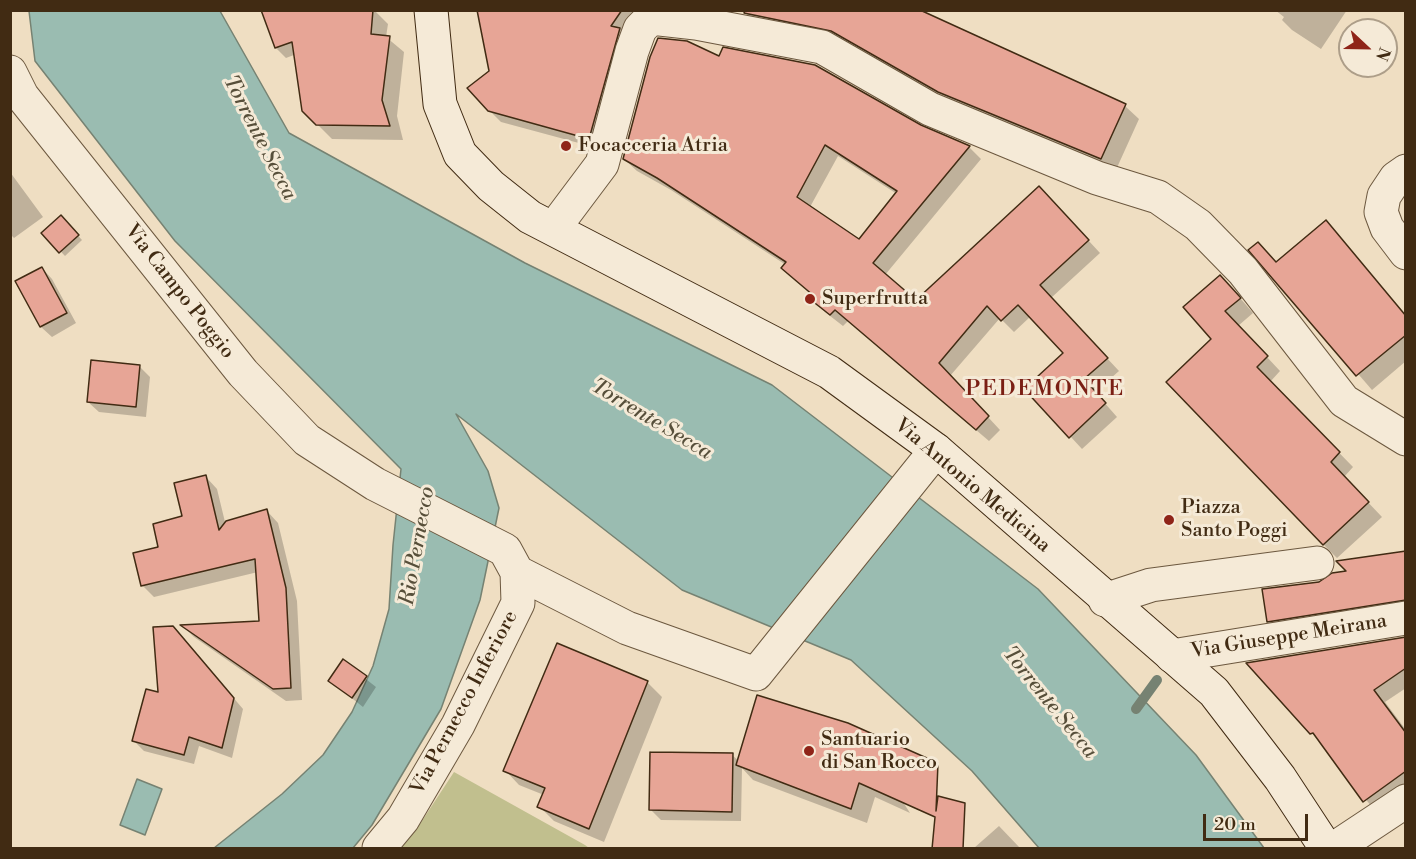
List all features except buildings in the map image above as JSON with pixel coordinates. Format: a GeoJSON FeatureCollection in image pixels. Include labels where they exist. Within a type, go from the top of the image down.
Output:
{"type":"FeatureCollection","features":[{"type":"Feature","properties":{"kind":"street","name":"Via Antonio Medicina"},"geometry":{"type":"LineString","coordinates":[[431,10],[440,104],[460,154],[491,186],[530,217],[829,372],[1214,692],[1281,778],[1326,849]]}},
{"type":"Feature","properties":{"kind":"street"},"geometry":{"type":"LineString","coordinates":[[554,228],[602,164],[640,29],[651,18],[696,23],[822,47],[930,109],[1097,177],[1158,197],[1198,225],[1244,271],[1344,401],[1406,439]]}},
{"type":"Feature","properties":{"kind":"street","name":"Via Campo Poggio"},"geometry":{"type":"LineString","coordinates":[[10,72],[22,96],[243,373],[307,440],[375,484],[627,628],[756,674],[930,458]]}},
{"type":"Feature","properties":{"kind":"street"},"geometry":{"type":"LineString","coordinates":[[1406,171],[1396,178],[1384,196],[1381,212],[1387,228],[1406,253]]}},
{"type":"Feature","properties":{"kind":"street","name":"Via Pernecco Inferiore"},"geometry":{"type":"LineString","coordinates":[[380,849],[403,819],[458,725],[518,603],[511,561]]}},
{"type":"Feature","properties":{"kind":"street"},"geometry":{"type":"LineString","coordinates":[[1105,600],[1151,585],[1317,563]]}},
{"type":"Feature","properties":{"kind":"street","name":"Via Giuseppe Meirana"},"geometry":{"type":"LineString","coordinates":[[1172,656],[1406,618]]}},
{"type":"Feature","properties":{"kind":"street"},"geometry":{"type":"LineString","coordinates":[[1335,849],[1406,801]]}},
{"type":"Feature","properties":{"kind":"shaded area"},"geometry":{"type":"Polygon","coordinates":[[[454,772],[589,848],[401,848],[416,830],[454,772]]]}},
{"type":"Feature","properties":{"kind":"water"},"geometry":{"type":"Polygon","coordinates":[[[29,11],[220,11],[289,133],[525,263],[772,385],[1038,589],[1196,755],[1264,848],[1039,848],[972,771],[851,660],[682,590],[456,414],[488,471],[499,508],[480,600],[441,709],[372,825],[353,848],[214,848],[282,794],[323,755],[352,712],[373,666],[389,609],[401,469],[175,241],[35,61],[29,11]]]}},
{"type":"Feature","properties":{"kind":"water"},"geometry":{"type":"Polygon","coordinates":[[[137,779],[162,789],[145,835],[120,825],[137,779]]]}},
{"type":"Feature","properties":{"kind":"waterway"},"geometry":{"type":"LineString","coordinates":[[1136,709],[1157,680]]}},
{"type":"Feature","properties":{"kind":"place","name":"Focacceria Atria"},"geometry":{"type":"Point","coordinates":[566,146]}},
{"type":"Feature","properties":{"kind":"place","name":"Superfrutta"},"geometry":{"type":"Point","coordinates":[810,299]}},
{"type":"Feature","properties":{"kind":"place","name":"Piazza Santo Poggi"},"geometry":{"type":"Point","coordinates":[1169,520]}},
{"type":"Feature","properties":{"kind":"place","name":"Santuario di San Rocco"},"geometry":{"type":"Point","coordinates":[809,751]}},
{"type":"Feature","properties":{"kind":"district","name":"PEDEMONTE"},"geometry":{"type":"Point","coordinates":[1045,390]}},
{"type":"Feature","properties":{"kind":"water label","name":"Torrente Secca"},"geometry":{"type":"Point","coordinates":[259,138]}},
{"type":"Feature","properties":{"kind":"water label","name":"Torrente Secca"},"geometry":{"type":"Point","coordinates":[651,420]}},
{"type":"Feature","properties":{"kind":"water label","name":"Rio Pernecco"},"geometry":{"type":"Point","coordinates":[418,546]}},
{"type":"Feature","properties":{"kind":"water label","name":"Torrente Secca"},"geometry":{"type":"Point","coordinates":[1049,703]}}]}
